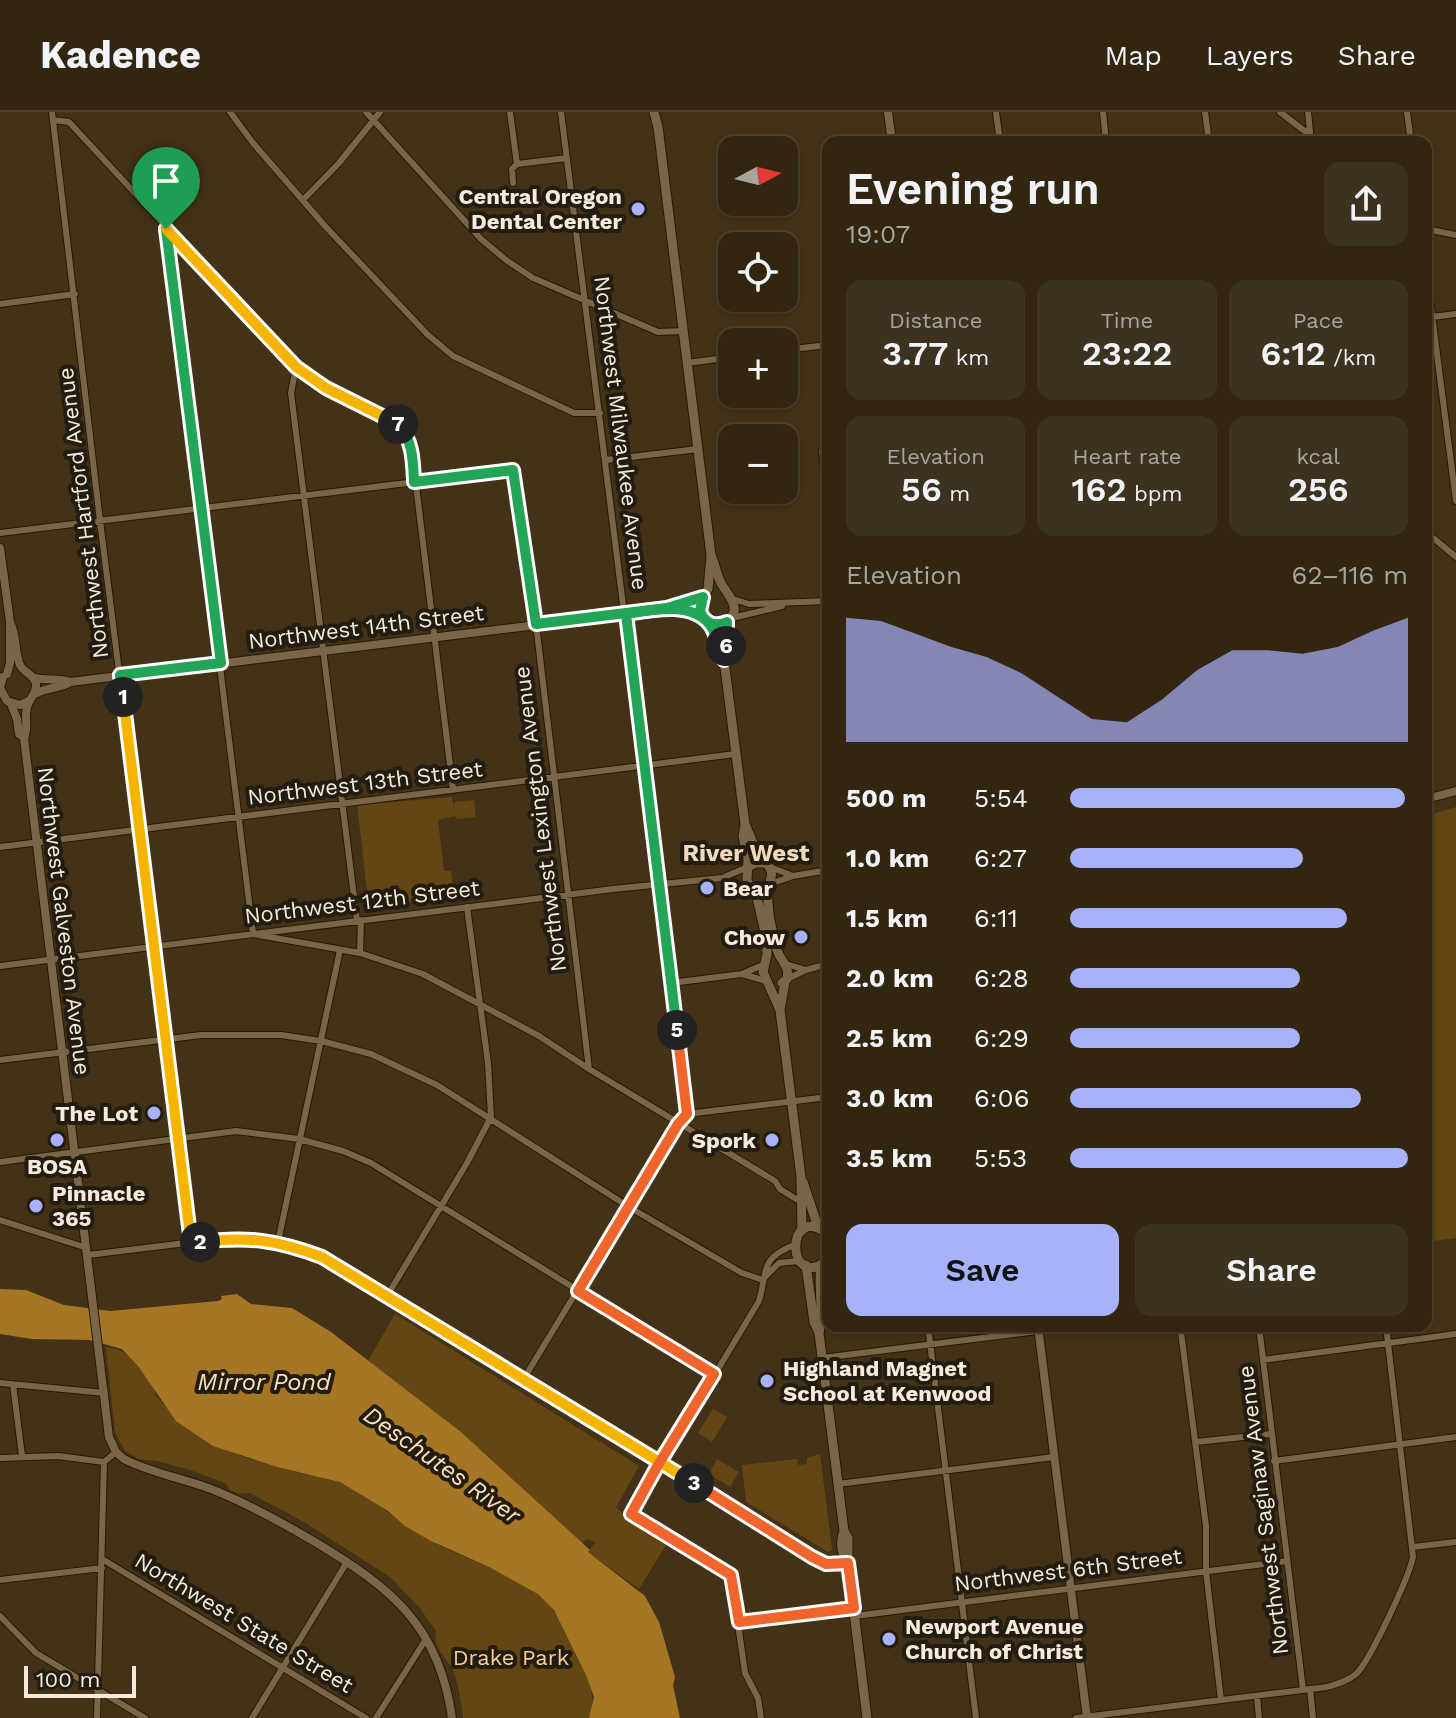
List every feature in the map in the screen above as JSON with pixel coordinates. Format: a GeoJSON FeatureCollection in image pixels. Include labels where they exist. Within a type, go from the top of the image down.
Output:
{"type":"FeatureCollection","features":[{"type":"Feature","properties":{"kind":"main road"},"geometry":{"type":"LineString","coordinates":[[654,112],[711,555],[700,611],[724,660]]}},
{"type":"Feature","properties":{"kind":"main road"},"geometry":{"type":"LineString","coordinates":[[658,127],[662,112]]}},
{"type":"Feature","properties":{"kind":"main road"},"geometry":{"type":"LineString","coordinates":[[711,555],[734,610],[728,621],[724,660],[745,824],[756,850],[773,876],[770,886],[774,934],[784,961],[786,980],[780,1010]]}},
{"type":"Feature","properties":{"kind":"main road"},"geometry":{"type":"LineString","coordinates":[[704,596],[716,590],[729,596]]}},
{"type":"Feature","properties":{"kind":"main road"},"geometry":{"type":"LineString","coordinates":[[708,622],[715,625],[728,621]]}},
{"type":"Feature","properties":{"kind":"main road"},"geometry":{"type":"LineString","coordinates":[[745,824],[746,875],[764,921],[763,972],[780,1010],[801,1177],[802,1231],[794,1245],[803,1263],[814,1322],[819,1333],[844,1531],[842,1549],[848,1563],[867,1718]]}},
{"type":"Feature","properties":{"kind":"main road"},"geometry":{"type":"LineString","coordinates":[[748,867],[756,863],[768,865]]}},
{"type":"Feature","properties":{"kind":"main road"},"geometry":{"type":"LineString","coordinates":[[768,982],[777,985],[786,980]]}},
{"type":"Feature","properties":{"kind":"main road"},"geometry":{"type":"LineString","coordinates":[[801,1177],[818,1227],[822,1229]]}},
{"type":"Feature","properties":{"kind":"main road"},"geometry":{"type":"LineString","coordinates":[[802,1231],[818,1227]]}},
{"type":"Feature","properties":{"kind":"main road"},"geometry":{"type":"LineString","coordinates":[[803,1263],[822,1262]]}},
{"type":"Feature","properties":{"kind":"main road"},"geometry":{"type":"LineString","coordinates":[[819,1333],[822,1320],[819,1279],[822,1270]]}},
{"type":"Feature","properties":{"kind":"street","name":"Northwest Hartford Avenue"},"geometry":{"type":"LineString","coordinates":[[52,112],[191,1243]]}},
{"type":"Feature","properties":{"kind":"street"},"geometry":{"type":"LineString","coordinates":[[230,112],[303,200],[428,335],[453,356],[574,413],[600,413]]}},
{"type":"Feature","properties":{"kind":"street"},"geometry":{"type":"LineString","coordinates":[[366,112],[481,239],[506,260],[533,278],[658,332],[683,331]]}},
{"type":"Feature","properties":{"kind":"street"},"geometry":{"type":"LineString","coordinates":[[303,200],[339,163],[380,112]]}},
{"type":"Feature","properties":{"kind":"street"},"geometry":{"type":"LineString","coordinates":[[510,112],[517,164]]}},
{"type":"Feature","properties":{"kind":"street","name":"Northwest Milwaukee Avenue"},"geometry":{"type":"LineString","coordinates":[[561,112],[687,1114]]}},
{"type":"Feature","properties":{"kind":"street"},"geometry":{"type":"LineString","coordinates":[[888,112],[891,136]]}},
{"type":"Feature","properties":{"kind":"street"},"geometry":{"type":"LineString","coordinates":[[996,112],[999,136]]}},
{"type":"Feature","properties":{"kind":"street"},"geometry":{"type":"LineString","coordinates":[[1103,112],[1105,136]]}},
{"type":"Feature","properties":{"kind":"street"},"geometry":{"type":"LineString","coordinates":[[1205,112],[1208,136]]}},
{"type":"Feature","properties":{"kind":"street"},"geometry":{"type":"LineString","coordinates":[[1280,112],[1308,136]]}},
{"type":"Feature","properties":{"kind":"street"},"geometry":{"type":"LineString","coordinates":[[1308,112],[1311,136]]}},
{"type":"Feature","properties":{"kind":"street"},"geometry":{"type":"LineString","coordinates":[[1407,112],[1410,136]]}},
{"type":"Feature","properties":{"kind":"street"},"geometry":{"type":"LineString","coordinates":[[53,120],[69,122],[296,367],[326,388],[390,418],[400,426],[412,452],[453,790]]}},
{"type":"Feature","properties":{"kind":"street"},"geometry":{"type":"LineString","coordinates":[[513,183],[512,169],[517,164],[567,158]]}},
{"type":"Feature","properties":{"kind":"street"},"geometry":{"type":"LineString","coordinates":[[166,229],[253,934],[360,953],[423,974],[539,1036],[775,1181],[780,1189],[801,1202]]}},
{"type":"Feature","properties":{"kind":"street"},"geometry":{"type":"LineString","coordinates":[[1432,230],[1456,235]]}},
{"type":"Feature","properties":{"kind":"street"},"geometry":{"type":"LineString","coordinates":[[0,304],[75,294]]}},
{"type":"Feature","properties":{"kind":"street"},"geometry":{"type":"LineString","coordinates":[[1456,314],[1432,317],[1456,501]]}},
{"type":"Feature","properties":{"kind":"street"},"geometry":{"type":"LineString","coordinates":[[798,348],[822,346]]}},
{"type":"Feature","properties":{"kind":"street"},"geometry":{"type":"LineString","coordinates":[[687,363],[718,359]]}},
{"type":"Feature","properties":{"kind":"street"},"geometry":{"type":"LineString","coordinates":[[296,367],[291,393],[359,920],[360,953]]}},
{"type":"Feature","properties":{"kind":"street"},"geometry":{"type":"LineString","coordinates":[[606,460],[698,449]]}},
{"type":"Feature","properties":{"kind":"street","name":"Northwest Lexington Avenue"},"geometry":{"type":"LineString","coordinates":[[414,482],[513,470],[536,624],[589,1069]]}},
{"type":"Feature","properties":{"kind":"street"},"geometry":{"type":"LineString","coordinates":[[0,533],[414,482]]}},
{"type":"Feature","properties":{"kind":"street"},"geometry":{"type":"LineString","coordinates":[[1432,537],[1456,557]]}},
{"type":"Feature","properties":{"kind":"street"},"geometry":{"type":"LineString","coordinates":[[0,548],[10,622],[10,663],[0,688],[5,699],[20,705],[32,698],[36,685],[20,664],[15,632],[10,622]]}},
{"type":"Feature","properties":{"kind":"street","name":"Northwest 14th Street"},"geometry":{"type":"LineString","coordinates":[[32,698],[41,690],[65,686],[70,682],[626,614],[667,608],[704,596]]}},
{"type":"Feature","properties":{"kind":"street"},"geometry":{"type":"LineString","coordinates":[[729,596],[749,604],[822,602]]}},
{"type":"Feature","properties":{"kind":"street"},"geometry":{"type":"LineString","coordinates":[[728,621],[737,615],[786,605]]}},
{"type":"Feature","properties":{"kind":"street","name":"Northwest 14th Street"},"geometry":{"type":"LineString","coordinates":[[667,608],[693,613],[708,622]]}},
{"type":"Feature","properties":{"kind":"street"},"geometry":{"type":"LineString","coordinates":[[3,677],[15,670],[29,674]]}},
{"type":"Feature","properties":{"kind":"street","name":"Northwest 14th Street"},"geometry":{"type":"LineString","coordinates":[[29,674],[44,680],[64,679],[70,682]]}},
{"type":"Feature","properties":{"kind":"street","name":"Northwest Galveston Avenue"},"geometry":{"type":"LineString","coordinates":[[32,698],[26,709],[27,732],[24,738],[109,1437],[116,1452]]}},
{"type":"Feature","properties":{"kind":"street","name":"Northwest Galveston Avenue"},"geometry":{"type":"LineString","coordinates":[[5,699],[15,711],[19,734],[24,738]]}},
{"type":"Feature","properties":{"kind":"street","name":"Northwest 13th Street"},"geometry":{"type":"LineString","coordinates":[[0,847],[735,754]]}},
{"type":"Feature","properties":{"kind":"street"},"geometry":{"type":"LineString","coordinates":[[1432,797],[1456,791]]}},
{"type":"Feature","properties":{"kind":"street"},"geometry":{"type":"LineString","coordinates":[[768,865],[793,876]]}},
{"type":"Feature","properties":{"kind":"street","name":"Northwest 12th Street"},"geometry":{"type":"LineString","coordinates":[[0,966],[729,876],[748,867]]}},
{"type":"Feature","properties":{"kind":"street"},"geometry":{"type":"LineString","coordinates":[[770,886],[793,876],[822,871]]}},
{"type":"Feature","properties":{"kind":"street"},"geometry":{"type":"LineString","coordinates":[[729,876],[751,888]]}},
{"type":"Feature","properties":{"kind":"street"},"geometry":{"type":"LineString","coordinates":[[387,1296],[491,1117],[467,907]]}},
{"type":"Feature","properties":{"kind":"street"},"geometry":{"type":"LineString","coordinates":[[278,1242],[340,950]]}},
{"type":"Feature","properties":{"kind":"street"},"geometry":{"type":"LineString","coordinates":[[784,961],[806,970]]}},
{"type":"Feature","properties":{"kind":"street"},"geometry":{"type":"LineString","coordinates":[[671,983],[742,974],[765,962]]}},
{"type":"Feature","properties":{"kind":"street"},"geometry":{"type":"LineString","coordinates":[[786,980],[822,966]]}},
{"type":"Feature","properties":{"kind":"street"},"geometry":{"type":"LineString","coordinates":[[742,974],[768,982]]}},
{"type":"Feature","properties":{"kind":"street"},"geometry":{"type":"LineString","coordinates":[[0,1060],[166,1039],[235,1034],[281,1035],[371,1054],[437,1085],[629,1207],[742,1273],[763,1280]]}},
{"type":"Feature","properties":{"kind":"street"},"geometry":{"type":"LineString","coordinates":[[523,1380],[678,1124],[687,1114],[822,1098]]}},
{"type":"Feature","properties":{"kind":"street"},"geometry":{"type":"LineString","coordinates":[[0,1162],[236,1131],[299,1139],[343,1151],[371,1163],[714,1374]]}},
{"type":"Feature","properties":{"kind":"street"},"geometry":{"type":"LineString","coordinates":[[0,1220],[87,1252],[235,1237],[278,1242],[322,1257],[812,1557],[826,1564],[848,1563]]}},
{"type":"Feature","properties":{"kind":"street"},"geometry":{"type":"LineString","coordinates":[[761,1718],[758,1698],[745,1673],[731,1575],[631,1514],[759,1301],[765,1266],[771,1258],[794,1245]]}},
{"type":"Feature","properties":{"kind":"street"},"geometry":{"type":"LineString","coordinates":[[763,1280],[779,1263],[803,1263]]}},
{"type":"Feature","properties":{"kind":"street"},"geometry":{"type":"LineString","coordinates":[[929,1332],[976,1718]]}},
{"type":"Feature","properties":{"kind":"street"},"geometry":{"type":"LineString","coordinates":[[822,1358],[1013,1332]]}},
{"type":"Feature","properties":{"kind":"street"},"geometry":{"type":"LineString","coordinates":[[1038,1332],[1086,1717]]}},
{"type":"Feature","properties":{"kind":"street"},"geometry":{"type":"LineString","coordinates":[[1181,1332],[1206,1526],[1206,1571],[1221,1700]]}},
{"type":"Feature","properties":{"kind":"street","name":"Northwest Saginaw Avenue"},"geometry":{"type":"LineString","coordinates":[[1260,1332],[1287,1561],[1313,1718]]}},
{"type":"Feature","properties":{"kind":"street"},"geometry":{"type":"LineString","coordinates":[[1076,1718],[1327,1687],[1357,1673],[1405,1583],[1413,1547],[1387,1332]]}},
{"type":"Feature","properties":{"kind":"street"},"geometry":{"type":"LineString","coordinates":[[1263,1360],[1456,1334]]}},
{"type":"Feature","properties":{"kind":"street"},"geometry":{"type":"LineString","coordinates":[[0,1383],[105,1393]]}},
{"type":"Feature","properties":{"kind":"street"},"geometry":{"type":"LineString","coordinates":[[13,1384],[22,1456]]}},
{"type":"Feature","properties":{"kind":"street"},"geometry":{"type":"LineString","coordinates":[[1196,1442],[1271,1434]]}},
{"type":"Feature","properties":{"kind":"street"},"geometry":{"type":"LineString","coordinates":[[1274,1461],[1456,1437]]}},
{"type":"Feature","properties":{"kind":"street"},"geometry":{"type":"LineString","coordinates":[[0,1458],[58,1456],[104,1462],[116,1452],[132,1464],[236,1499],[347,1562],[389,1592],[408,1612],[426,1639],[444,1677],[452,1718]]}},
{"type":"Feature","properties":{"kind":"street"},"geometry":{"type":"LineString","coordinates":[[838,1484],[1054,1457]]}},
{"type":"Feature","properties":{"kind":"street"},"geometry":{"type":"LineString","coordinates":[[97,1718],[104,1462]]}},
{"type":"Feature","properties":{"kind":"street"},"geometry":{"type":"LineString","coordinates":[[1413,1547],[1456,1542]]}},
{"type":"Feature","properties":{"kind":"street","name":"Northwest State Street"},"geometry":{"type":"LineString","coordinates":[[102,1559],[366,1718]]}},
{"type":"Feature","properties":{"kind":"street","name":"Northwest 6th Street"},"geometry":{"type":"LineString","coordinates":[[739,1622],[963,1601],[1287,1561]]}},
{"type":"Feature","properties":{"kind":"street"},"geometry":{"type":"LineString","coordinates":[[252,1718],[347,1562]]}},
{"type":"Feature","properties":{"kind":"street","name":"Northwest State Street"},"geometry":{"type":"LineString","coordinates":[[0,1580],[102,1568]]}},
{"type":"Feature","properties":{"kind":"street"},"geometry":{"type":"LineString","coordinates":[[0,1616],[36,1653],[145,1718]]}},
{"type":"Feature","properties":{"kind":"street"},"geometry":{"type":"LineString","coordinates":[[376,1718],[426,1639]]}},
{"type":"Feature","properties":{"kind":"street"},"geometry":{"type":"LineString","coordinates":[[1257,1696],[1259,1718]]}},
{"type":"Feature","properties":{"kind":"green space"},"geometry":{"type":"Polygon","coordinates":[[[452,797],[455,812],[454,802],[474,800],[476,817],[456,819],[455,816],[438,820],[444,871],[451,871],[454,896],[369,908],[357,805],[452,797]]]}},
{"type":"Feature","properties":{"kind":"green space"},"geometry":{"type":"Polygon","coordinates":[[[1456,807],[1456,1238],[1432,1241],[1432,814],[1456,807]]]}},
{"type":"Feature","properties":{"kind":"green space"},"geometry":{"type":"Polygon","coordinates":[[[395,1314],[639,1466],[616,1507],[637,1527],[666,1545],[639,1589],[588,1552],[595,1542],[588,1539],[581,1543],[485,1453],[368,1361],[395,1314]]]}},
{"type":"Feature","properties":{"kind":"green space","name":"Drake Park"},"geometry":{"type":"Polygon","coordinates":[[[106,1347],[129,1356],[155,1390],[155,1395],[188,1426],[218,1446],[253,1460],[337,1481],[444,1548],[511,1577],[540,1595],[559,1618],[586,1675],[592,1696],[589,1718],[463,1718],[454,1672],[439,1649],[436,1631],[419,1607],[390,1577],[304,1522],[250,1493],[239,1494],[230,1490],[225,1483],[190,1470],[139,1459],[125,1451],[115,1432],[106,1347]]]}},
{"type":"Feature","properties":{"kind":"green space"},"geometry":{"type":"Polygon","coordinates":[[[713,1409],[727,1417],[712,1442],[698,1433],[713,1409]]]}},
{"type":"Feature","properties":{"kind":"green space"},"geometry":{"type":"Polygon","coordinates":[[[820,1454],[832,1550],[828,1552],[746,1502],[742,1465],[797,1459],[798,1465],[807,1464],[807,1458],[820,1454]]]}},
{"type":"Feature","properties":{"kind":"green space"},"geometry":{"type":"Polygon","coordinates":[[[717,1459],[739,1472],[730,1487],[709,1474],[717,1459]]]}},
{"type":"Feature","properties":{"kind":"water","name":"Mirror Pond"},"geometry":{"type":"Polygon","coordinates":[[[0,1289],[26,1290],[64,1305],[110,1311],[218,1301],[222,1299],[221,1296],[237,1294],[251,1304],[292,1308],[331,1332],[461,1432],[590,1550],[588,1552],[645,1596],[659,1622],[675,1677],[673,1685],[680,1718],[589,1718],[594,1697],[586,1675],[554,1610],[538,1594],[489,1567],[431,1541],[340,1482],[277,1467],[213,1446],[176,1421],[138,1366],[122,1349],[89,1340],[32,1339],[0,1334],[0,1289]]]}},
{"type":"Feature","properties":{"kind":"place","name":"Central Oregon Dental Center"},"geometry":{"type":"Point","coordinates":[638,209]}},
{"type":"Feature","properties":{"kind":"place","name":"Bear"},"geometry":{"type":"Point","coordinates":[707,888]}},
{"type":"Feature","properties":{"kind":"place","name":"Chow"},"geometry":{"type":"Point","coordinates":[801,937]}},
{"type":"Feature","properties":{"kind":"place","name":"The Lot"},"geometry":{"type":"Point","coordinates":[154,1113]}},
{"type":"Feature","properties":{"kind":"place","name":"BOSA"},"geometry":{"type":"Point","coordinates":[57,1140]}},
{"type":"Feature","properties":{"kind":"place","name":"Spork"},"geometry":{"type":"Point","coordinates":[772,1140]}},
{"type":"Feature","properties":{"kind":"place","name":"Pinnacle 365"},"geometry":{"type":"Point","coordinates":[36,1206]}},
{"type":"Feature","properties":{"kind":"place","name":"Highland Magnet School at Kenwood"},"geometry":{"type":"Point","coordinates":[767,1381]}},
{"type":"Feature","properties":{"kind":"place","name":"Newport Avenue Church of Christ"},"geometry":{"type":"Point","coordinates":[889,1639]}},
{"type":"Feature","properties":{"kind":"district","name":"River West"},"geometry":{"type":"Point","coordinates":[746,853]}},
{"type":"Feature","properties":{"kind":"route"},"geometry":{"type":"LineString","coordinates":[[166,229],[221,663],[120,675],[191,1243],[235,1237],[260,1239],[322,1257],[463,1344],[660,1463],[670,1468],[812,1557],[826,1564],[848,1563],[854,1608],[739,1622],[731,1575],[631,1514],[660,1463],[714,1374],[578,1291],[678,1124],[687,1114],[626,614],[667,608],[699,616],[706,621],[710,623],[724,660],[727,622],[715,625],[702,617],[700,606],[703,597],[667,608],[536,624],[513,470],[414,482],[412,452],[400,426],[390,418],[326,388],[296,367],[166,229]]}},
{"type":"Feature","properties":{"kind":"water label","name":"Deschutes River"},"geometry":{"type":"Point","coordinates":[442,1465]}}]}
